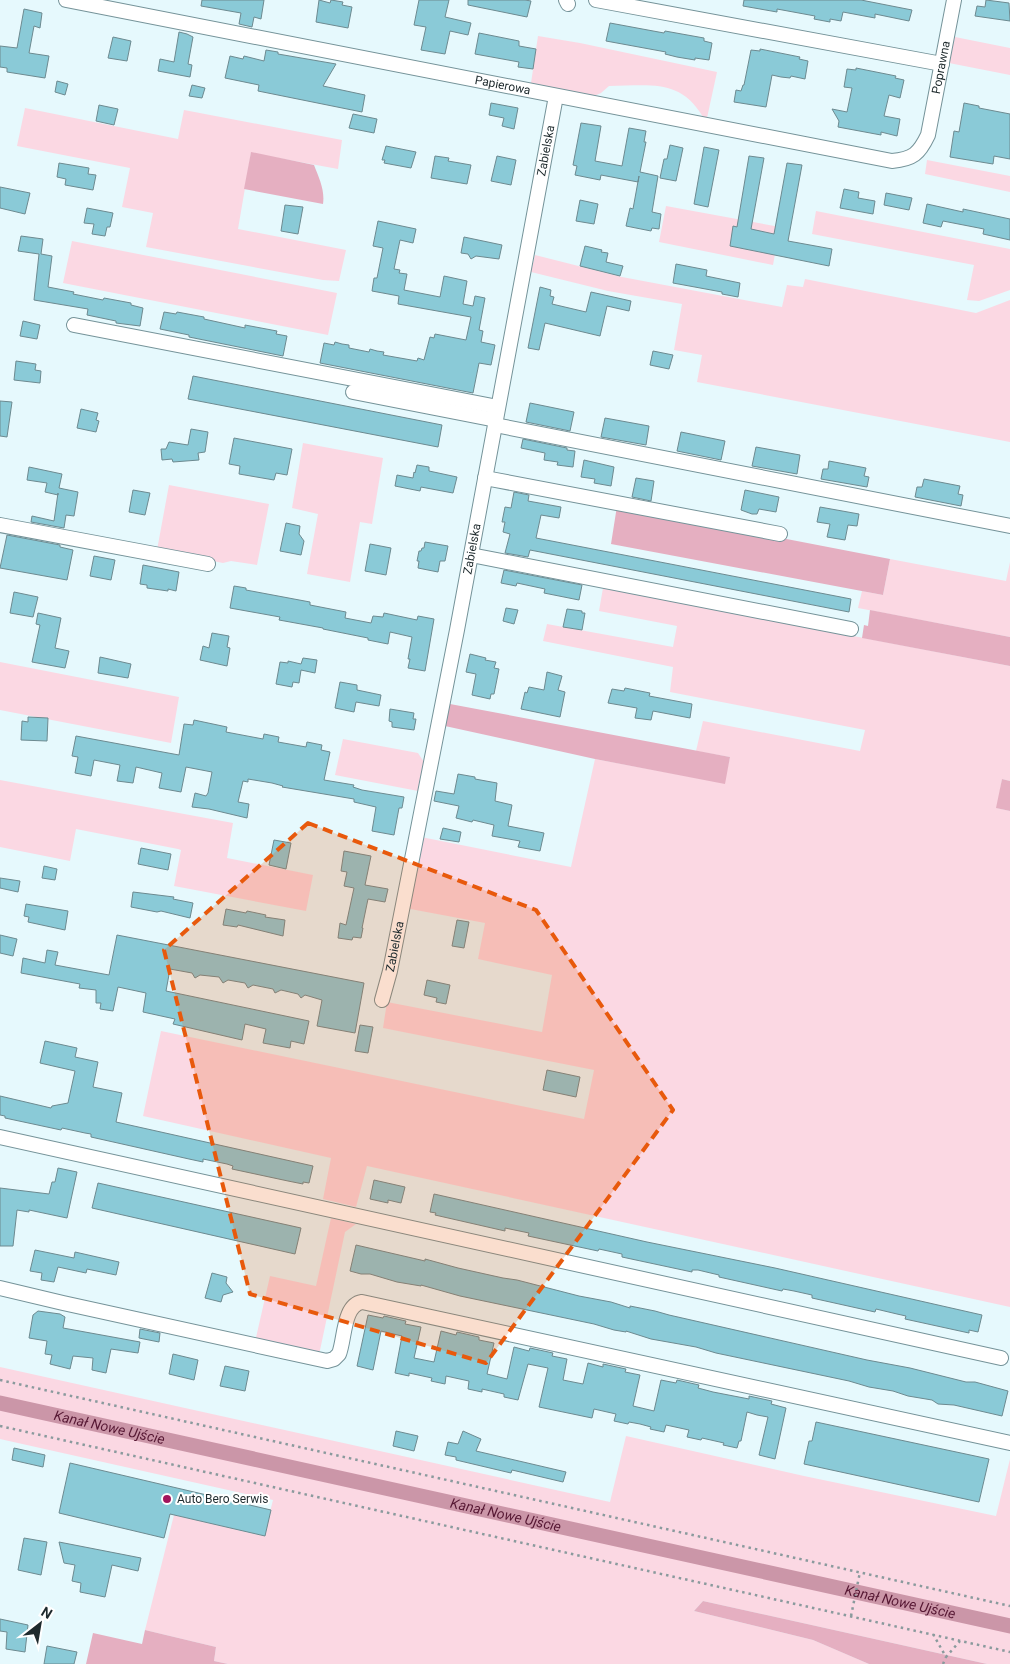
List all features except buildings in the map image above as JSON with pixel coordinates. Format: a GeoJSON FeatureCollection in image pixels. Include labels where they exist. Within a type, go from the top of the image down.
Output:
{"type":"FeatureCollection","features":[{"type":"Feature","properties":{"kind":"street","name":"Papierowa"},"geometry":{"type":"LineString","coordinates":[[66,0],[892,161],[906,160],[917,153],[928,135]]}},
{"type":"Feature","properties":{"kind":"street"},"geometry":{"type":"LineString","coordinates":[[596,0],[942,64]]}},
{"type":"Feature","properties":{"kind":"street","name":"Poprawna"},"geometry":{"type":"LineString","coordinates":[[928,135],[954,0]]}},
{"type":"Feature","properties":{"kind":"street","name":"Zabielska"},"geometry":{"type":"LineString","coordinates":[[382,1000],[390,971],[471,555],[556,96]]}},
{"type":"Feature","properties":{"kind":"street"},"geometry":{"type":"LineString","coordinates":[[74,325],[496,418],[1010,526]]}},
{"type":"Feature","properties":{"kind":"street"},"geometry":{"type":"LineString","coordinates":[[354,392],[496,418]]}},
{"type":"Feature","properties":{"kind":"street"},"geometry":{"type":"LineString","coordinates":[[485,478],[780,534]]}},
{"type":"Feature","properties":{"kind":"street"},"geometry":{"type":"LineString","coordinates":[[0,525],[208,564]]}},
{"type":"Feature","properties":{"kind":"street"},"geometry":{"type":"LineString","coordinates":[[471,555],[851,629]]}},
{"type":"Feature","properties":{"kind":"street"},"geometry":{"type":"LineString","coordinates":[[0,1136],[1001,1358]]}},
{"type":"Feature","properties":{"kind":"street"},"geometry":{"type":"LineString","coordinates":[[0,1288],[63,1304],[327,1361],[334,1359],[339,1354],[350,1308],[362,1302],[1010,1443]]}},
{"type":"Feature","properties":{"kind":"path"},"geometry":{"type":"LineString","coordinates":[[0,1380],[1010,1606]]}},
{"type":"Feature","properties":{"kind":"path"},"geometry":{"type":"LineString","coordinates":[[0,1426],[1010,1652]]}},
{"type":"Feature","properties":{"kind":"path"},"geometry":{"type":"LineString","coordinates":[[851,1616],[860,1572]]}},
{"type":"Feature","properties":{"kind":"path"},"geometry":{"type":"LineString","coordinates":[[932,1634],[946,1657]]}},
{"type":"Feature","properties":{"kind":"path"},"geometry":{"type":"LineString","coordinates":[[943,1664],[946,1657],[961,1640]]}},
{"type":"Feature","properties":{"kind":"highlighted area"},"geometry":{"type":"Polygon","coordinates":[[[308,823],[536,910],[673,1110],[486,1363],[250,1294],[164,950],[308,823]]]}},
{"type":"Feature","properties":{"kind":"shaded area"},"geometry":{"type":"Polygon","coordinates":[[[538,36],[717,72],[707,118],[703,117],[694,104],[684,96],[674,90],[662,87],[609,86],[594,96],[531,83],[538,36]]]}},
{"type":"Feature","properties":{"kind":"shaded area"},"geometry":{"type":"Polygon","coordinates":[[[955,37],[1010,48],[1010,75],[949,63],[955,37]]]}},
{"type":"Feature","properties":{"kind":"shaded area"},"geometry":{"type":"Polygon","coordinates":[[[25,108],[178,139],[184,110],[342,140],[338,169],[251,153],[238,229],[346,250],[339,281],[323,280],[146,247],[153,213],[122,207],[130,168],[17,146],[25,108]]]}},
{"type":"Feature","properties":{"kind":"shaded area"},"geometry":{"type":"Polygon","coordinates":[[[251,152],[314,165],[320,179],[323,204],[244,189],[251,152]]]}},
{"type":"Feature","properties":{"kind":"shaded area"},"geometry":{"type":"Polygon","coordinates":[[[927,160],[1010,176],[1010,192],[925,174],[927,160]]]}},
{"type":"Feature","properties":{"kind":"shaded area"},"geometry":{"type":"Polygon","coordinates":[[[666,206],[780,227],[773,265],[659,242],[666,206]]]}},
{"type":"Feature","properties":{"kind":"shaded area"},"geometry":{"type":"Polygon","coordinates":[[[816,211],[1010,249],[1010,290],[979,301],[967,300],[974,265],[812,234],[816,211]]]}},
{"type":"Feature","properties":{"kind":"shaded area"},"geometry":{"type":"Polygon","coordinates":[[[72,241],[337,293],[328,335],[63,283],[72,241]]]}},
{"type":"Feature","properties":{"kind":"shaded area"},"geometry":{"type":"Polygon","coordinates":[[[535,255],[622,277],[782,307],[787,285],[803,287],[805,279],[976,313],[1010,300],[1010,442],[697,382],[702,355],[674,350],[682,304],[608,291],[531,272],[535,255]]]}},
{"type":"Feature","properties":{"kind":"shaded area"},"geometry":{"type":"Polygon","coordinates":[[[303,443],[383,458],[372,524],[360,522],[350,582],[307,574],[318,514],[292,508],[303,443]]]}},
{"type":"Feature","properties":{"kind":"shaded area"},"geometry":{"type":"Polygon","coordinates":[[[169,485],[269,504],[257,565],[231,561],[223,563],[157,550],[169,485]]]}},
{"type":"Feature","properties":{"kind":"shaded area"},"geometry":{"type":"Polygon","coordinates":[[[617,506],[890,559],[883,595],[611,544],[617,506]]]}},
{"type":"Feature","properties":{"kind":"shaded area"},"geometry":{"type":"Polygon","coordinates":[[[890,559],[1006,581],[1010,562],[1010,637],[858,608],[862,591],[883,595],[890,559]]]}},
{"type":"Feature","properties":{"kind":"shaded area"},"geometry":{"type":"Polygon","coordinates":[[[603,588],[1010,666],[1010,781],[1002,779],[997,808],[1010,811],[1010,1307],[367,1166],[356,1207],[323,1199],[331,1158],[143,1116],[161,1031],[584,1119],[594,1070],[383,1028],[387,1002],[542,1032],[552,975],[478,959],[485,923],[405,908],[421,837],[571,867],[595,759],[724,783],[730,757],[696,751],[703,721],[860,751],[865,730],[670,692],[673,667],[543,641],[547,624],[673,647],[677,626],[599,611],[603,588]]]}},
{"type":"Feature","properties":{"kind":"shaded area"},"geometry":{"type":"Polygon","coordinates":[[[870,610],[1010,637],[1010,666],[862,638],[864,625],[868,626],[870,610]]]}},
{"type":"Feature","properties":{"kind":"shaded area"},"geometry":{"type":"Polygon","coordinates":[[[0,662],[179,697],[171,743],[0,710],[0,662]]]}},
{"type":"Feature","properties":{"kind":"shaded area"},"geometry":{"type":"Polygon","coordinates":[[[450,704],[730,757],[725,784],[595,759],[445,726],[450,704]]]}},
{"type":"Feature","properties":{"kind":"shaded area"},"geometry":{"type":"Polygon","coordinates":[[[343,739],[418,753],[424,762],[418,791],[335,775],[343,739]]]}},
{"type":"Feature","properties":{"kind":"shaded area"},"geometry":{"type":"Polygon","coordinates":[[[1002,779],[1010,781],[1010,811],[996,808],[1002,779]]]}},
{"type":"Feature","properties":{"kind":"shaded area"},"geometry":{"type":"Polygon","coordinates":[[[0,780],[233,823],[227,858],[313,875],[306,911],[174,886],[181,850],[178,849],[76,829],[70,861],[0,847],[0,780]]]}},
{"type":"Feature","properties":{"kind":"shaded area"},"geometry":{"type":"Polygon","coordinates":[[[331,1218],[356,1224],[345,1232],[319,1355],[255,1342],[270,1276],[316,1286],[331,1218]]]}},
{"type":"Feature","properties":{"kind":"shaded area"},"geometry":{"type":"Polygon","coordinates":[[[0,1367],[610,1502],[626,1436],[996,1516],[1010,1459],[1010,1664],[987,1664],[703,1601],[694,1611],[813,1640],[869,1664],[228,1664],[214,1661],[216,1647],[145,1630],[174,1515],[264,1536],[273,1500],[0,1439],[0,1367]]]}},
{"type":"Feature","properties":{"kind":"shaded area"},"geometry":{"type":"Polygon","coordinates":[[[703,1601],[987,1664],[869,1664],[813,1640],[694,1611],[703,1601]]]}},
{"type":"Feature","properties":{"kind":"shaded area"},"geometry":{"type":"Polygon","coordinates":[[[145,1630],[216,1647],[214,1661],[228,1664],[86,1664],[93,1633],[142,1644],[145,1630]]]}},
{"type":"Feature","properties":{"kind":"waterway","name":"Kanał Nowe Ujście"},"geometry":{"type":"LineString","coordinates":[[0,1403],[1010,1626]]}},
{"type":"Feature","properties":{"kind":"place","name":"Auto Bero Serwis"},"geometry":{"type":"Point","coordinates":[167,1499]}}]}
